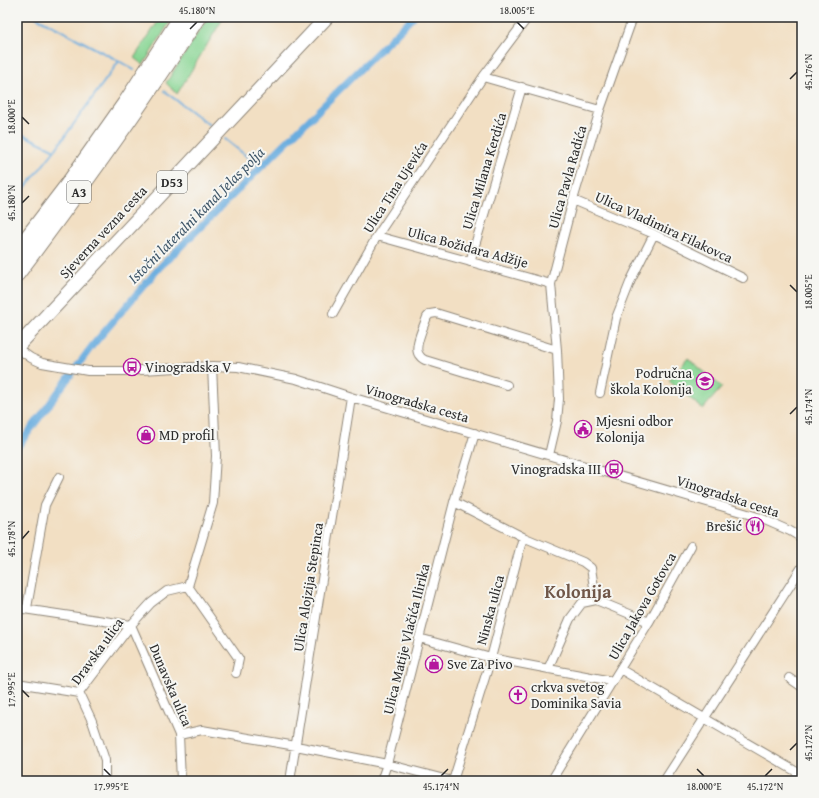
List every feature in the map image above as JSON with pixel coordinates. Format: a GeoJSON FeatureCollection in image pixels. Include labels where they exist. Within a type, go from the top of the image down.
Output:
{"type":"FeatureCollection","features":[{"type":"Feature","properties":{"kind":"highway","name":"A3"},"geometry":{"type":"LineString","coordinates":[[17,252],[122,109],[182,17]]}},
{"type":"Feature","properties":{"kind":"highway","name":"A3"},"geometry":{"type":"LineString","coordinates":[[17,274],[81,190],[138,108],[198,17]]}},
{"type":"Feature","properties":{"kind":"main road","name":"Sjeverna vezna cesta"},"geometry":{"type":"LineString","coordinates":[[17,348],[327,17]]}},
{"type":"Feature","properties":{"kind":"street","name":"Ulica Tina Ujevića"},"geometry":{"type":"LineString","coordinates":[[333,314],[377,236],[483,77],[528,17]]}},
{"type":"Feature","properties":{"kind":"street","name":"Ulica Pavla Radića"},"geometry":{"type":"LineString","coordinates":[[549,455],[557,421],[559,399],[557,350],[551,284],[573,200],[600,110],[631,17]]}},
{"type":"Feature","properties":{"kind":"street"},"geometry":{"type":"LineString","coordinates":[[483,77],[600,110]]}},
{"type":"Feature","properties":{"kind":"street","name":"Ulica Milana Kerdića"},"geometry":{"type":"LineString","coordinates":[[470,262],[522,87]]}},
{"type":"Feature","properties":{"kind":"street","name":"Ulica Vladimira Filakovca"},"geometry":{"type":"LineString","coordinates":[[573,200],[654,234],[743,278]]}},
{"type":"Feature","properties":{"kind":"street"},"geometry":{"type":"LineString","coordinates":[[600,393],[616,318],[631,280],[654,234]]}},
{"type":"Feature","properties":{"kind":"street","name":"Ulica Božidara Adžije"},"geometry":{"type":"LineString","coordinates":[[377,236],[551,284]]}},
{"type":"Feature","properties":{"kind":"street"},"geometry":{"type":"LineString","coordinates":[[507,384],[425,360],[419,356],[417,346],[427,317],[436,312],[557,350]]}},
{"type":"Feature","properties":{"kind":"street","name":"Vinogradska cesta"},"geometry":{"type":"LineString","coordinates":[[17,348],[31,358],[42,362],[88,371],[124,371],[212,366],[238,367],[296,380],[758,517],[790,530],[802,538]]}},
{"type":"Feature","properties":{"kind":"street"},"geometry":{"type":"LineString","coordinates":[[212,366],[216,456],[213,504],[188,586],[238,659],[236,674]]}},
{"type":"Feature","properties":{"kind":"street","name":"Ulica Alojzija Stepinca"},"geometry":{"type":"LineString","coordinates":[[290,781],[351,397]]}},
{"type":"Feature","properties":{"kind":"street","name":"Ulica Matije Vlačića Ilirika"},"geometry":{"type":"LineString","coordinates":[[381,781],[387,764],[454,502],[475,433]]}},
{"type":"Feature","properties":{"kind":"street"},"geometry":{"type":"LineString","coordinates":[[27,608],[45,505],[59,477]]}},
{"type":"Feature","properties":{"kind":"street"},"geometry":{"type":"LineString","coordinates":[[454,502],[523,537],[583,562],[591,568],[596,600]]}},
{"type":"Feature","properties":{"kind":"street","name":"Ninska ulica"},"geometry":{"type":"LineString","coordinates":[[453,781],[490,658],[523,537]]}},
{"type":"Feature","properties":{"kind":"street","name":"Ulica Jakova Gotovca"},"geometry":{"type":"LineString","coordinates":[[551,781],[649,622],[691,546]]}},
{"type":"Feature","properties":{"kind":"street"},"geometry":{"type":"LineString","coordinates":[[664,781],[802,567]]}},
{"type":"Feature","properties":{"kind":"street","name":"Dravska ulica"},"geometry":{"type":"LineString","coordinates":[[105,781],[105,760],[92,721],[80,693],[131,625],[151,603],[167,591],[188,586]]}},
{"type":"Feature","properties":{"kind":"street"},"geometry":{"type":"LineString","coordinates":[[548,669],[570,618],[582,603],[596,600],[649,622]]}},
{"type":"Feature","properties":{"kind":"street"},"geometry":{"type":"LineString","coordinates":[[17,608],[27,608],[131,625]]}},
{"type":"Feature","properties":{"kind":"street","name":"Dunavska ulica"},"geometry":{"type":"LineString","coordinates":[[131,625],[179,735],[182,781]]}},
{"type":"Feature","properties":{"kind":"street"},"geometry":{"type":"LineString","coordinates":[[419,638],[490,658],[612,681]]}},
{"type":"Feature","properties":{"kind":"street"},"geometry":{"type":"LineString","coordinates":[[620,669],[802,775]]}},
{"type":"Feature","properties":{"kind":"street"},"geometry":{"type":"LineString","coordinates":[[789,678],[802,687]]}},
{"type":"Feature","properties":{"kind":"street"},"geometry":{"type":"LineString","coordinates":[[17,683],[80,693]]}},
{"type":"Feature","properties":{"kind":"street"},"geometry":{"type":"LineString","coordinates":[[179,735],[202,730],[296,746],[387,764],[453,781]]}},
{"type":"Feature","properties":{"kind":"green space"},"geometry":{"type":"Polygon","coordinates":[[[161,17],[173,17],[143,65],[134,58],[161,17]]]}},
{"type":"Feature","properties":{"kind":"green space"},"geometry":{"type":"Polygon","coordinates":[[[208,17],[224,17],[177,94],[166,83],[208,17]]]}},
{"type":"Feature","properties":{"kind":"green space"},"geometry":{"type":"Polygon","coordinates":[[[688,358],[722,387],[703,409],[669,381],[688,358]]]}},
{"type":"Feature","properties":{"kind":"waterway"},"geometry":{"type":"LineString","coordinates":[[36,17],[134,70]]}},
{"type":"Feature","properties":{"kind":"waterway","name":"Istočni lateralni kanal Jelas polja"},"geometry":{"type":"LineString","coordinates":[[17,448],[92,346],[159,268],[413,17]]}},
{"type":"Feature","properties":{"kind":"waterway"},"geometry":{"type":"LineString","coordinates":[[17,198],[55,150],[119,61]]}},
{"type":"Feature","properties":{"kind":"waterway"},"geometry":{"type":"LineString","coordinates":[[164,91],[212,127]]}},
{"type":"Feature","properties":{"kind":"waterway"},"geometry":{"type":"LineString","coordinates":[[17,132],[55,150]]}},
{"type":"Feature","properties":{"kind":"waterway"},"geometry":{"type":"LineString","coordinates":[[225,139],[260,167]]}},
{"type":"Feature","properties":{"kind":"place","name":"Vinogradska V"},"geometry":{"type":"Point","coordinates":[132,367]}},
{"type":"Feature","properties":{"kind":"place","name":"Područna škola Kolonija"},"geometry":{"type":"Point","coordinates":[705,381]}},
{"type":"Feature","properties":{"kind":"place","name":"Mjesni odbor Kolonija"},"geometry":{"type":"Point","coordinates":[583,429]}},
{"type":"Feature","properties":{"kind":"place","name":"MD profil"},"geometry":{"type":"Point","coordinates":[146,435]}},
{"type":"Feature","properties":{"kind":"place","name":"Vinogradska III"},"geometry":{"type":"Point","coordinates":[614,469]}},
{"type":"Feature","properties":{"kind":"place","name":"Brešić"},"geometry":{"type":"Point","coordinates":[755,526]}},
{"type":"Feature","properties":{"kind":"place","name":"Sve Za Pivo"},"geometry":{"type":"Point","coordinates":[434,664]}},
{"type":"Feature","properties":{"kind":"place","name":"crkva svetog Dominika Savia"},"geometry":{"type":"Point","coordinates":[518,695]}},
{"type":"Feature","properties":{"kind":"district","name":"Kolonija"},"geometry":{"type":"Point","coordinates":[578,591]}}]}
